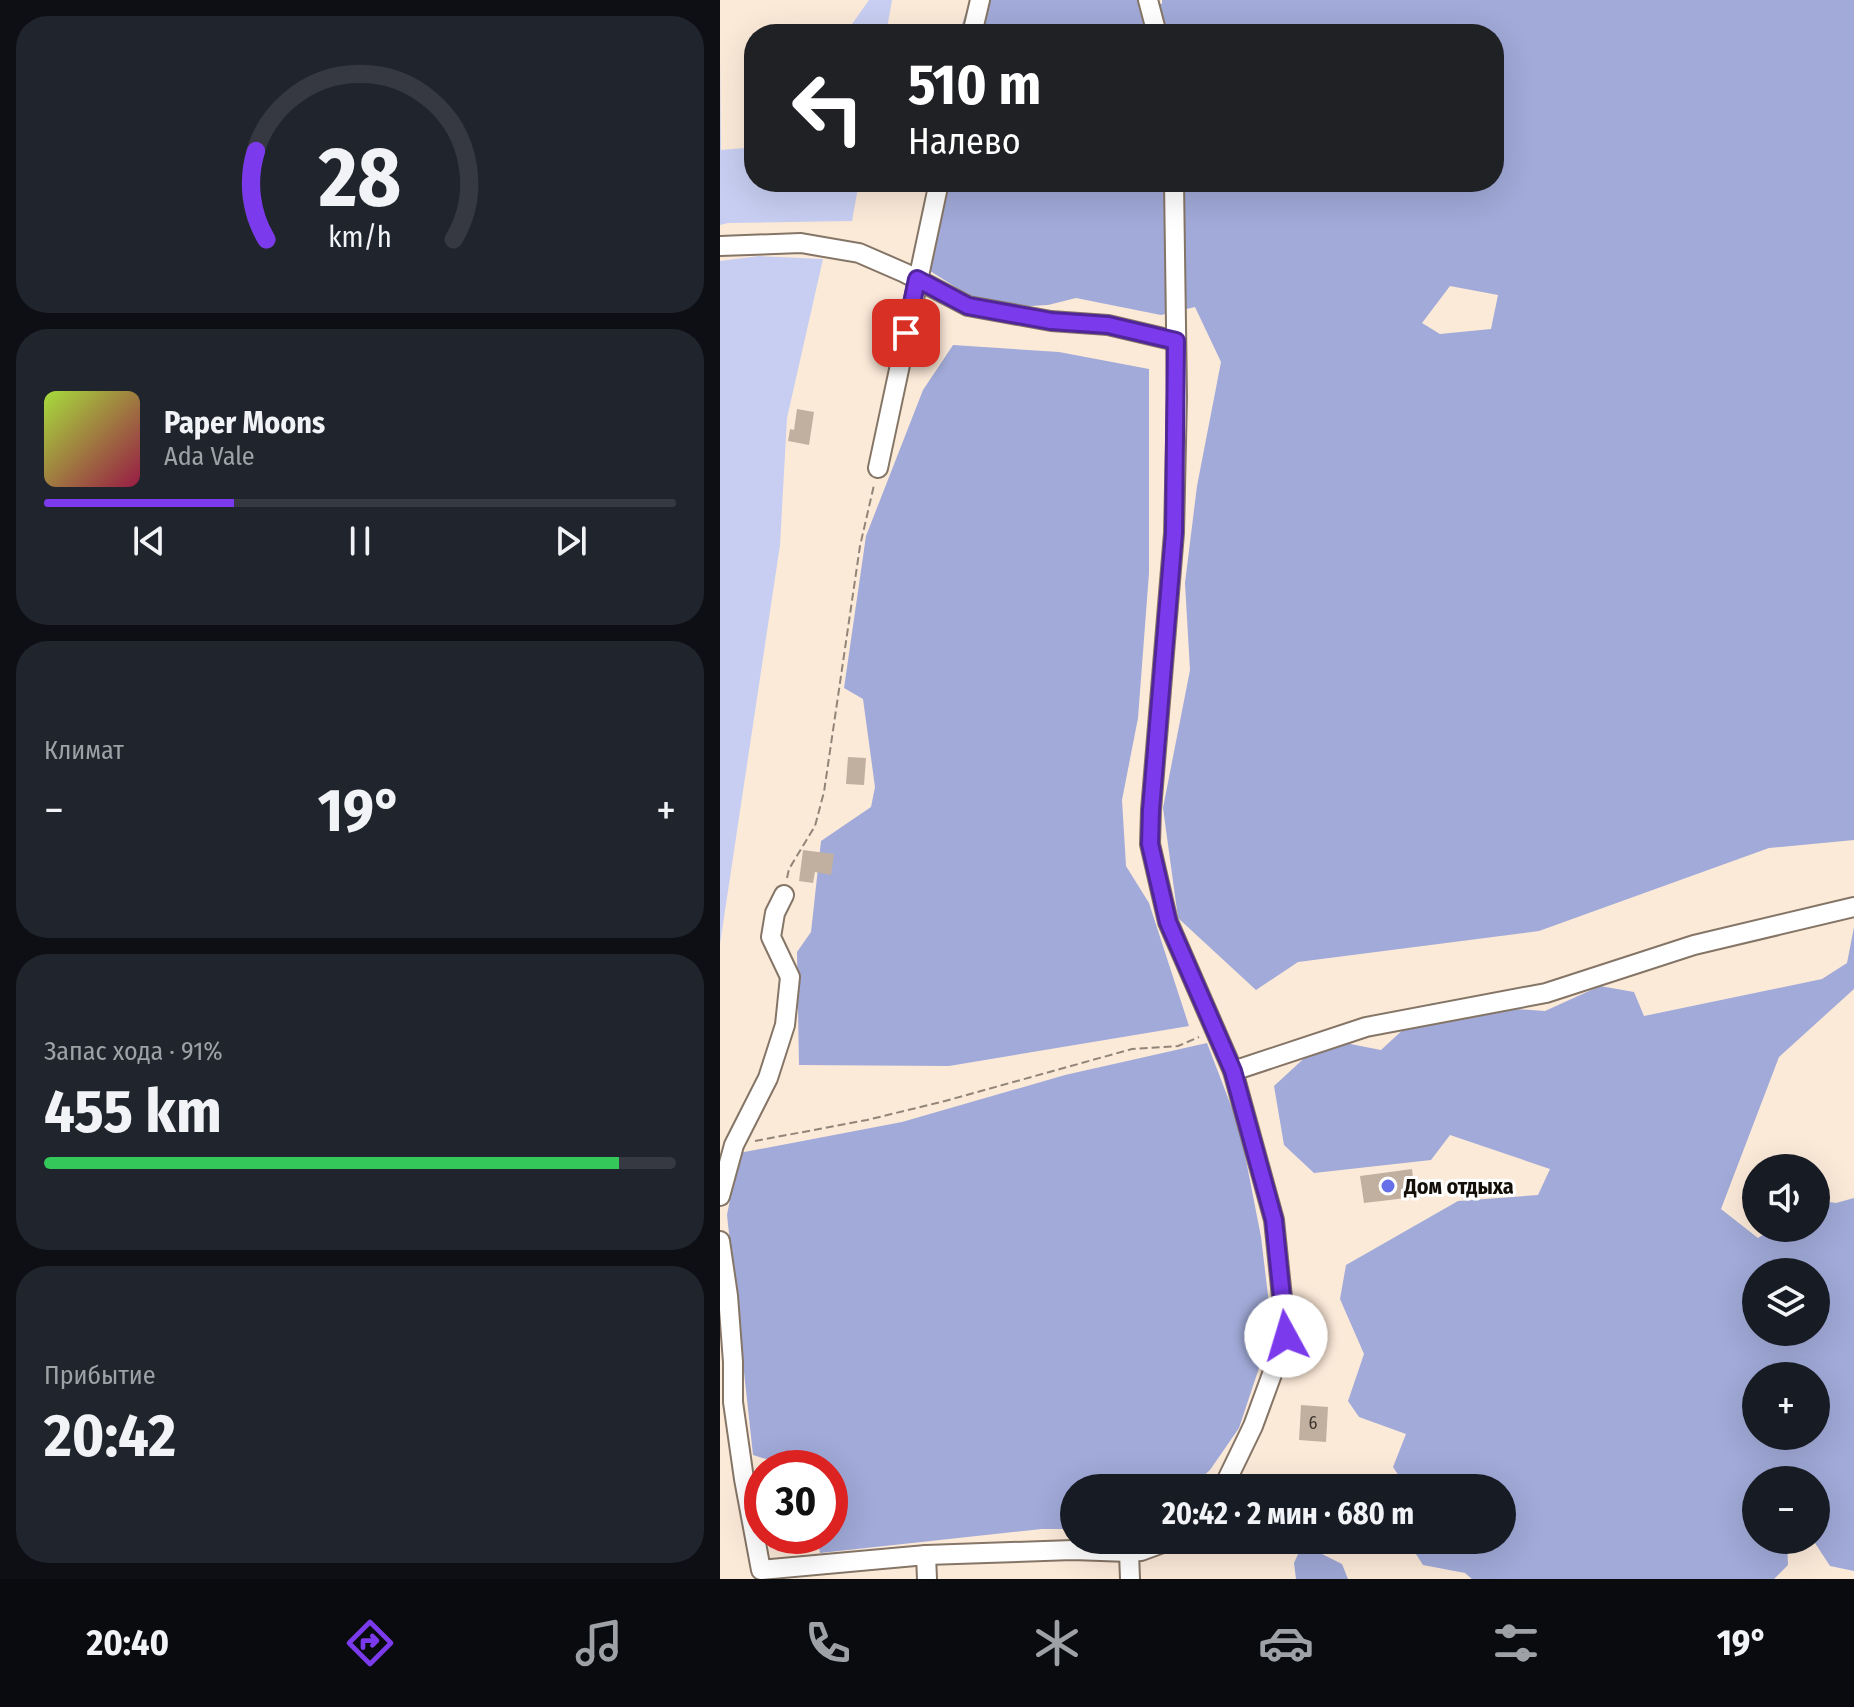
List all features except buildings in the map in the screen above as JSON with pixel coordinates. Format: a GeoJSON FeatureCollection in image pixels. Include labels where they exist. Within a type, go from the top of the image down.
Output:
{"type":"FeatureCollection","features":[{"type":"Feature","properties":{"kind":"street"},"geometry":{"type":"LineString","coordinates":[[974,24],[980,0]]}},
{"type":"Feature","properties":{"kind":"street"},"geometry":{"type":"LineString","coordinates":[[1148,0],[1154,24]]}},
{"type":"Feature","properties":{"kind":"street"},"geometry":{"type":"LineString","coordinates":[[878,468],[937,192]]}},
{"type":"Feature","properties":{"kind":"street"},"geometry":{"type":"LineString","coordinates":[[1174,192],[1174,533],[1150,844],[1168,922],[1233,1071],[1274,1220],[1286,1336],[1253,1426],[1230,1474]]}},
{"type":"Feature","properties":{"kind":"street"},"geometry":{"type":"LineString","coordinates":[[720,246],[801,243],[859,253],[968,306],[1051,321],[1108,325],[1176,341]]}},
{"type":"Feature","properties":{"kind":"street"},"geometry":{"type":"LineString","coordinates":[[720,1196],[734,1145],[768,1078],[785,1025],[790,977],[771,937],[775,913],[784,895]]}},
{"type":"Feature","properties":{"kind":"street"},"geometry":{"type":"LineString","coordinates":[[1233,1071],[1366,1027],[1546,993],[1694,945],[1854,907]]}},
{"type":"Feature","properties":{"kind":"street"},"geometry":{"type":"LineString","coordinates":[[720,1241],[728,1296],[733,1402],[762,1574],[926,1555],[1060,1550]]}},
{"type":"Feature","properties":{"kind":"street"},"geometry":{"type":"LineString","coordinates":[[1129,1554],[1130,1579]]}},
{"type":"Feature","properties":{"kind":"street"},"geometry":{"type":"LineString","coordinates":[[926,1555],[927,1579]]}},
{"type":"Feature","properties":{"kind":"path"},"geometry":{"type":"LineString","coordinates":[[784,895],[789,869],[815,826],[824,792],[860,546],[878,468]]}},
{"type":"Feature","properties":{"kind":"path"},"geometry":{"type":"LineString","coordinates":[[734,1145],[867,1120],[1132,1049],[1178,1046],[1215,1030]]}},
{"type":"Feature","properties":{"kind":"shaded area"},"geometry":{"type":"Polygon","coordinates":[[[869,0],[892,0],[888,24],[852,24],[869,0]]]}},
{"type":"Feature","properties":{"kind":"shaded area"},"geometry":{"type":"Polygon","coordinates":[[[970,0],[1147,0],[1162,4],[1162,0],[1854,0],[1854,840],[1769,848],[1539,931],[1298,962],[1256,990],[1178,918],[1163,808],[1190,670],[1185,583],[1197,486],[1221,362],[1195,307],[1161,315],[1076,298],[1048,305],[1010,307],[976,300],[919,264],[928,192],[1504,192],[1504,24],[962,24],[970,0]],[[1450,286],[1422,323],[1440,334],[1491,329],[1498,295],[1450,286]]]}},
{"type":"Feature","properties":{"kind":"shaded area"},"geometry":{"type":"Polygon","coordinates":[[[720,58],[721,150],[744,148],[744,192],[857,192],[852,221],[720,225],[720,58]]]}},
{"type":"Feature","properties":{"kind":"shaded area"},"geometry":{"type":"Polygon","coordinates":[[[759,256],[823,259],[787,418],[780,545],[720,944],[720,261],[759,256]]]}},
{"type":"Feature","properties":{"kind":"shaded area"},"geometry":{"type":"Polygon","coordinates":[[[953,345],[1059,352],[1149,369],[1149,573],[1138,718],[1122,800],[1126,866],[1149,903],[1189,1026],[949,1066],[799,1065],[797,952],[811,932],[821,841],[871,807],[875,787],[863,699],[844,688],[866,536],[923,390],[953,345]]]}},
{"type":"Feature","properties":{"kind":"shaded area"},"geometry":{"type":"Polygon","coordinates":[[[1854,927],[1854,989],[1779,1057],[1721,1209],[1742,1225],[1742,1242],[1830,1242],[1830,1202],[1854,1198],[1854,1571],[1830,1566],[1822,1554],[1830,1554],[1830,1466],[1742,1466],[1742,1554],[1788,1554],[1788,1565],[1774,1579],[1472,1579],[1465,1573],[1423,1565],[1416,1554],[1516,1554],[1516,1474],[1398,1474],[1393,1467],[1406,1434],[1359,1417],[1348,1401],[1364,1354],[1340,1299],[1346,1265],[1458,1201],[1538,1195],[1550,1169],[1450,1135],[1431,1160],[1314,1173],[1284,1145],[1274,1086],[1325,1039],[1381,1050],[1432,1003],[1545,1011],[1600,986],[1634,992],[1644,1016],[1822,979],[1847,963],[1854,927]]]}},
{"type":"Feature","properties":{"kind":"shaded area"},"geometry":{"type":"Polygon","coordinates":[[[1207,1043],[1240,1129],[1261,1237],[1272,1329],[1239,1428],[1206,1474],[1060,1474],[1060,1529],[848,1550],[848,1450],[752,1450],[727,1215],[739,1153],[902,1122],[1065,1075],[1207,1043]]]}},
{"type":"Feature","properties":{"kind":"shaded area"},"geometry":{"type":"Polygon","coordinates":[[[1298,1554],[1322,1554],[1342,1564],[1348,1579],[1296,1579],[1294,1563],[1298,1554]]]}},
{"type":"Feature","properties":{"kind":"place","name":"Дом отдыха"},"geometry":{"type":"Point","coordinates":[1388,1186]}},
{"type":"Feature","properties":{"kind":"route"},"geometry":{"type":"LineString","coordinates":[[906,333],[917,279],[968,306],[1051,321],[1108,325],[1176,341],[1174,533],[1150,844],[1168,922],[1233,1071],[1255,1147],[1274,1220],[1286,1336]]}}]}
